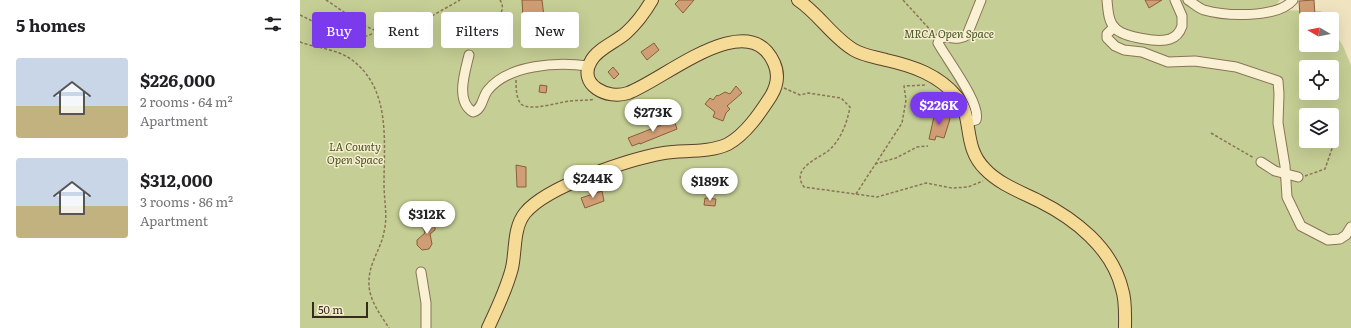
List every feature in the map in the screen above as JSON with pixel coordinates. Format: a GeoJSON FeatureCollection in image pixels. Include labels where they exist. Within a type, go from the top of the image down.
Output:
{"type":"FeatureCollection","features":[{"type":"Feature","properties":{"kind":"main road"},"geometry":{"type":"LineString","coordinates":[[488,328],[512,269],[520,221],[530,208],[547,195],[615,166],[662,154],[724,146],[736,139],[756,116],[772,94],[776,84],[777,72],[769,53],[760,45],[744,41],[728,43],[699,54],[627,94],[617,95],[603,93],[593,86],[590,82],[588,66],[592,58],[622,36],[638,21],[652,0]]}},
{"type":"Feature","properties":{"kind":"main road"},"geometry":{"type":"LineString","coordinates":[[798,0],[822,20],[842,41],[856,51],[911,66],[935,78],[957,97],[963,106],[972,150],[984,169],[1016,190],[1064,214],[1094,240],[1112,266],[1122,288],[1125,328]]}},
{"type":"Feature","properties":{"kind":"lane"},"geometry":{"type":"LineString","coordinates":[[967,122],[976,120],[976,113],[967,88],[940,46],[939,40],[943,37],[959,39],[967,35],[981,0]]}},
{"type":"Feature","properties":{"kind":"lane"},"geometry":{"type":"LineString","coordinates":[[1107,0],[1109,17],[1114,27],[1125,34],[1156,40],[1168,40],[1177,34],[1183,21],[1175,0]]}},
{"type":"Feature","properties":{"kind":"lane"},"geometry":{"type":"LineString","coordinates":[[1188,0],[1202,10],[1249,15],[1266,12],[1287,5],[1293,0]]}},
{"type":"Feature","properties":{"kind":"lane"},"geometry":{"type":"LineString","coordinates":[[1114,27],[1107,34],[1107,38],[1115,46],[1124,50],[1142,52],[1168,62],[1195,62],[1236,67],[1278,81],[1278,123],[1286,174],[1287,197],[1301,226],[1328,240],[1340,239],[1346,235],[1351,228]]}},
{"type":"Feature","properties":{"kind":"lane"},"geometry":{"type":"LineString","coordinates":[[469,55],[464,74],[462,99],[466,108],[473,112],[480,107],[487,91],[494,84],[516,72],[564,63],[588,66]]}},
{"type":"Feature","properties":{"kind":"lane"},"geometry":{"type":"LineString","coordinates":[[1261,162],[1275,171],[1298,177]]}},
{"type":"Feature","properties":{"kind":"lane"},"geometry":{"type":"LineString","coordinates":[[421,272],[426,303],[426,328]]}},
{"type":"Feature","properties":{"kind":"path"},"geometry":{"type":"LineString","coordinates":[[326,0],[374,29]]}},
{"type":"Feature","properties":{"kind":"path"},"geometry":{"type":"LineString","coordinates":[[433,15],[460,0]]}},
{"type":"Feature","properties":{"kind":"path"},"geometry":{"type":"LineString","coordinates":[[469,55],[468,41],[475,33],[498,17],[502,12],[502,4],[500,0]]}},
{"type":"Feature","properties":{"kind":"path"},"geometry":{"type":"LineString","coordinates":[[903,0],[939,40]]}},
{"type":"Feature","properties":{"kind":"path"},"geometry":{"type":"LineString","coordinates":[[300,15],[345,37],[361,38],[374,33]]}},
{"type":"Feature","properties":{"kind":"path"},"geometry":{"type":"LineString","coordinates":[[300,42],[351,59],[367,75],[376,91],[382,108],[385,140],[384,185],[387,216],[384,234],[370,268],[369,281],[375,307],[389,328]]}},
{"type":"Feature","properties":{"kind":"path"},"geometry":{"type":"LineString","coordinates":[[516,72],[516,93],[520,103],[524,106],[543,106],[571,100],[584,101],[595,99],[603,93]]}},
{"type":"Feature","properties":{"kind":"path"},"geometry":{"type":"LineString","coordinates":[[776,84],[800,95],[808,93],[841,98],[850,107],[841,135],[828,150],[805,167],[801,173],[800,180],[804,188],[877,197],[926,182],[952,188],[968,187],[987,179]]}},
{"type":"Feature","properties":{"kind":"path"},"geometry":{"type":"LineString","coordinates":[[856,194],[902,123],[906,100],[904,86],[928,85]]}},
{"type":"Feature","properties":{"kind":"path"},"geometry":{"type":"LineString","coordinates":[[1211,133],[1261,162]]}},
{"type":"Feature","properties":{"kind":"path"},"geometry":{"type":"LineString","coordinates":[[875,164],[896,158],[917,148],[928,146]]}},
{"type":"Feature","properties":{"kind":"path"},"geometry":{"type":"LineString","coordinates":[[1298,177],[1325,169],[1332,148]]}},
{"type":"Feature","properties":{"kind":"green space"},"geometry":{"type":"Polygon","coordinates":[[[300,0],[1280,0],[1272,10],[1321,11],[1299,12],[1299,52],[1339,52],[1339,39],[1351,65],[1351,328],[300,328],[300,0]]]}},
{"type":"Feature","properties":{"kind":"building"},"geometry":{"type":"Polygon","coordinates":[[[522,0],[542,0],[543,12],[523,12],[522,0]]]}},
{"type":"Feature","properties":{"kind":"building"},"geometry":{"type":"Polygon","coordinates":[[[679,0],[694,0],[683,13],[675,4],[679,0]]]}},
{"type":"Feature","properties":{"kind":"building"},"geometry":{"type":"Polygon","coordinates":[[[1145,0],[1162,0],[1149,8],[1145,0]]]}},
{"type":"Feature","properties":{"kind":"building"},"geometry":{"type":"Polygon","coordinates":[[[1314,0],[1315,12],[1300,12],[1299,1],[1314,0]]]}},
{"type":"Feature","properties":{"kind":"building"},"geometry":{"type":"Polygon","coordinates":[[[654,43],[659,50],[647,60],[641,52],[654,43]]]}},
{"type":"Feature","properties":{"kind":"building"},"geometry":{"type":"Polygon","coordinates":[[[613,67],[619,74],[614,79],[608,72],[613,67]]]}},
{"type":"Feature","properties":{"kind":"building"},"geometry":{"type":"Polygon","coordinates":[[[540,85],[547,86],[546,93],[539,92],[540,85]]]}},
{"type":"Feature","properties":{"kind":"building"},"geometry":{"type":"Polygon","coordinates":[[[736,86],[742,93],[727,106],[730,109],[726,113],[723,121],[713,117],[715,112],[705,104],[710,98],[713,100],[717,95],[718,96],[725,92],[730,94],[736,86]]]}},
{"type":"Feature","properties":{"kind":"building"},"geometry":{"type":"Polygon","coordinates":[[[935,112],[947,115],[950,119],[944,138],[936,136],[935,140],[929,139],[935,112]]]}},
{"type":"Feature","properties":{"kind":"building"},"geometry":{"type":"Polygon","coordinates":[[[674,120],[677,129],[640,144],[632,146],[628,138],[674,120]]]}},
{"type":"Feature","properties":{"kind":"building"},"geometry":{"type":"Polygon","coordinates":[[[516,165],[526,167],[526,187],[517,187],[516,165]]]}},
{"type":"Feature","properties":{"kind":"building"},"geometry":{"type":"Polygon","coordinates":[[[602,191],[604,201],[585,208],[581,198],[602,191]]]}},
{"type":"Feature","properties":{"kind":"building"},"geometry":{"type":"Polygon","coordinates":[[[705,198],[716,199],[715,206],[704,205],[705,198]]]}},
{"type":"Feature","properties":{"kind":"building"},"geometry":{"type":"Polygon","coordinates":[[[428,219],[433,220],[435,230],[430,234],[432,244],[429,249],[422,250],[417,245],[417,240],[425,233],[422,224],[428,219]]]}},
{"type":"Feature","properties":{"kind":"park label","name":"MRCA Open Space"},"geometry":{"type":"Point","coordinates":[949,34]}},
{"type":"Feature","properties":{"kind":"park label","name":"LA County Open Space"},"geometry":{"type":"Point","coordinates":[355,153]}}]}
